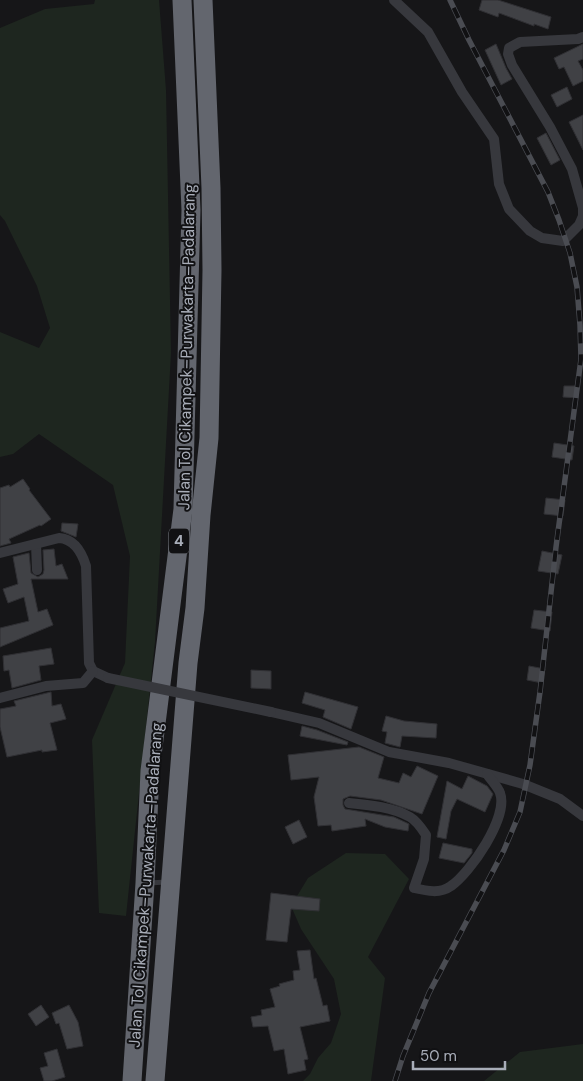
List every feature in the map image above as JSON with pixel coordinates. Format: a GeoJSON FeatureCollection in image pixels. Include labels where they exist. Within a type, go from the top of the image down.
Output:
{"type":"FeatureCollection","features":[{"type":"Feature","properties":{"kind":"highway","name":"Jalan Tol Cikampek–Purwakarta–Padalarang"},"geometry":{"type":"LineString","coordinates":[[132,1081],[145,883],[150,771],[183,509],[191,210],[182,0]]}},
{"type":"Feature","properties":{"kind":"highway","name":"Jalan Tol Cikampek–Purwakarta–Padalarang"},"geometry":{"type":"LineString","coordinates":[[155,1081],[188,663],[195,608],[201,515],[209,438],[212,270],[203,0]]}},
{"type":"Feature","properties":{"kind":"street"},"geometry":{"type":"LineString","coordinates":[[394,0],[428,32],[462,92],[494,139],[499,184],[509,209],[530,231],[550,240],[566,240],[579,225],[583,216],[583,208],[572,169],[550,127],[512,65],[508,54],[509,48],[520,42],[583,38]]}},
{"type":"Feature","properties":{"kind":"street"},"geometry":{"type":"LineString","coordinates":[[0,553],[64,538],[74,544],[84,557],[87,577],[88,655],[90,666],[93,671],[108,678],[319,723],[389,752],[449,763],[523,784],[560,799],[583,816]]}},
{"type":"Feature","properties":{"kind":"street"},"geometry":{"type":"LineString","coordinates":[[36,544],[37,570]]}},
{"type":"Feature","properties":{"kind":"street"},"geometry":{"type":"LineString","coordinates":[[0,698],[46,686],[83,683],[93,671]]}},
{"type":"Feature","properties":{"kind":"street"},"geometry":{"type":"LineString","coordinates":[[349,803],[371,805],[412,818],[426,835],[424,859],[414,888],[433,892],[451,886],[472,866],[495,825],[501,808],[500,793],[487,774]]}},
{"type":"Feature","properties":{"kind":"lane"},"geometry":{"type":"LineString","coordinates":[[145,883],[172,882]]}},
{"type":"Feature","properties":{"kind":"shaded area"},"geometry":{"type":"Polygon","coordinates":[[[95,0],[159,0],[166,90],[171,353],[155,642],[126,916],[99,913],[92,740],[125,663],[130,556],[113,485],[39,434],[13,454],[0,457],[0,332],[39,348],[50,328],[37,286],[5,221],[0,215],[0,28],[45,9],[94,4],[95,0]]]}},
{"type":"Feature","properties":{"kind":"shaded area"},"geometry":{"type":"Polygon","coordinates":[[[346,853],[385,854],[409,879],[368,957],[385,978],[371,1081],[303,1081],[310,1074],[318,1058],[331,1043],[341,1014],[334,979],[301,929],[291,906],[308,878],[346,853]]]}},
{"type":"Feature","properties":{"kind":"shaded area"},"geometry":{"type":"Polygon","coordinates":[[[583,1044],[583,1081],[484,1081],[520,1052],[583,1044]]]}},
{"type":"Feature","properties":{"kind":"building"},"geometry":{"type":"Polygon","coordinates":[[[482,0],[498,0],[551,17],[548,29],[499,13],[498,17],[479,10],[482,0]]]}},
{"type":"Feature","properties":{"kind":"building"},"geometry":{"type":"Polygon","coordinates":[[[496,44],[512,79],[501,85],[485,50],[496,44]]]}},
{"type":"Feature","properties":{"kind":"building"},"geometry":{"type":"Polygon","coordinates":[[[583,44],[583,59],[578,61],[583,70],[583,81],[573,86],[564,67],[559,69],[554,58],[583,44]]]}},
{"type":"Feature","properties":{"kind":"building"},"geometry":{"type":"Polygon","coordinates":[[[567,87],[572,99],[557,107],[551,95],[567,87]]]}},
{"type":"Feature","properties":{"kind":"building"},"geometry":{"type":"Polygon","coordinates":[[[583,115],[583,150],[569,122],[583,115]]]}},
{"type":"Feature","properties":{"kind":"building"},"geometry":{"type":"Polygon","coordinates":[[[546,133],[560,160],[551,165],[537,138],[546,133]]]}},
{"type":"Feature","properties":{"kind":"building"},"geometry":{"type":"Polygon","coordinates":[[[564,386],[579,386],[578,398],[563,397],[564,386]]]}},
{"type":"Feature","properties":{"kind":"building"},"geometry":{"type":"Polygon","coordinates":[[[554,443],[574,446],[572,460],[552,457],[554,443]]]}},
{"type":"Feature","properties":{"kind":"building"},"geometry":{"type":"Polygon","coordinates":[[[23,479],[51,519],[41,526],[9,539],[11,543],[0,546],[0,488],[9,485],[10,487],[23,479]]]}},
{"type":"Feature","properties":{"kind":"building"},"geometry":{"type":"Polygon","coordinates":[[[546,498],[565,500],[563,516],[544,514],[546,498]]]}},
{"type":"Feature","properties":{"kind":"building"},"geometry":{"type":"Polygon","coordinates":[[[62,523],[78,524],[76,537],[61,531],[62,523]]]}},
{"type":"Feature","properties":{"kind":"building"},"geometry":{"type":"Polygon","coordinates":[[[54,549],[56,566],[62,564],[68,579],[31,579],[38,612],[47,609],[53,625],[0,647],[0,628],[29,621],[24,597],[8,603],[3,589],[18,584],[13,557],[29,553],[31,573],[38,577],[43,574],[44,570],[43,550],[54,549]]]}},
{"type":"Feature","properties":{"kind":"building"},"geometry":{"type":"Polygon","coordinates":[[[542,551],[562,555],[558,574],[538,571],[542,551]]]}},
{"type":"Feature","properties":{"kind":"building"},"geometry":{"type":"Polygon","coordinates":[[[534,610],[552,612],[550,631],[531,628],[534,610]]]}},
{"type":"Feature","properties":{"kind":"building"},"geometry":{"type":"Polygon","coordinates":[[[51,648],[54,664],[39,666],[41,680],[12,688],[9,670],[4,671],[3,656],[51,648]]]}},
{"type":"Feature","properties":{"kind":"building"},"geometry":{"type":"Polygon","coordinates":[[[529,666],[545,669],[542,683],[527,680],[529,666]]]}},
{"type":"Feature","properties":{"kind":"building"},"geometry":{"type":"Polygon","coordinates":[[[251,670],[271,671],[271,689],[251,688],[251,670]]]}},
{"type":"Feature","properties":{"kind":"building"},"geometry":{"type":"Polygon","coordinates":[[[51,692],[52,706],[61,704],[66,719],[50,723],[57,750],[42,752],[42,750],[7,757],[0,727],[0,709],[16,706],[14,701],[51,692]]]}},
{"type":"Feature","properties":{"kind":"building"},"geometry":{"type":"Polygon","coordinates":[[[305,692],[358,707],[351,729],[323,717],[325,710],[302,703],[305,692]]]}},
{"type":"Feature","properties":{"kind":"building"},"geometry":{"type":"Polygon","coordinates":[[[386,716],[404,721],[437,724],[436,738],[402,736],[400,747],[385,743],[387,732],[382,731],[386,716]]]}},
{"type":"Feature","properties":{"kind":"building"},"geometry":{"type":"Polygon","coordinates":[[[302,726],[348,742],[347,745],[300,736],[302,726]]]}},
{"type":"Feature","properties":{"kind":"building"},"geometry":{"type":"Polygon","coordinates":[[[359,747],[384,757],[378,778],[399,783],[403,773],[411,777],[417,766],[438,776],[422,814],[381,800],[350,796],[343,799],[345,809],[394,817],[409,824],[408,831],[385,827],[365,819],[366,826],[332,831],[331,825],[318,826],[314,797],[319,777],[291,780],[288,755],[359,747]]]}},
{"type":"Feature","properties":{"kind":"building"},"geometry":{"type":"Polygon","coordinates":[[[468,776],[487,786],[493,794],[485,812],[457,799],[451,811],[446,839],[437,837],[447,781],[462,789],[468,776]]]}},
{"type":"Feature","properties":{"kind":"building"},"geometry":{"type":"Polygon","coordinates":[[[299,820],[307,837],[293,844],[285,827],[299,820]]]}},
{"type":"Feature","properties":{"kind":"building"},"geometry":{"type":"Polygon","coordinates":[[[443,843],[472,849],[472,853],[464,863],[439,858],[443,843]]]}},
{"type":"Feature","properties":{"kind":"building"},"geometry":{"type":"Polygon","coordinates":[[[271,893],[320,899],[319,911],[291,909],[287,942],[266,940],[271,893]]]}},
{"type":"Feature","properties":{"kind":"building"},"geometry":{"type":"Polygon","coordinates":[[[310,950],[314,979],[316,978],[323,1006],[327,1005],[330,1021],[300,1027],[308,1059],[304,1060],[306,1070],[288,1074],[284,1049],[274,1051],[268,1026],[253,1027],[251,1017],[262,1015],[261,1010],[275,1007],[270,989],[280,986],[279,984],[294,980],[293,971],[300,970],[297,951],[310,950]]]}},
{"type":"Feature","properties":{"kind":"building"},"geometry":{"type":"Polygon","coordinates":[[[41,1005],[49,1017],[36,1026],[28,1014],[41,1005]]]}},
{"type":"Feature","properties":{"kind":"building"},"geometry":{"type":"Polygon","coordinates":[[[69,1005],[78,1022],[83,1046],[67,1049],[59,1023],[56,1024],[52,1013],[69,1005]]]}},
{"type":"Feature","properties":{"kind":"building"},"geometry":{"type":"Polygon","coordinates":[[[57,1049],[65,1077],[44,1081],[40,1068],[48,1066],[44,1053],[57,1049]]]}},
{"type":"Feature","properties":{"kind":"railway"},"geometry":{"type":"LineString","coordinates":[[395,1081],[403,1056],[429,993],[504,850],[520,812],[530,765],[540,692],[556,547],[581,359],[577,287],[570,253],[559,220],[548,192],[450,0]]}}]}
